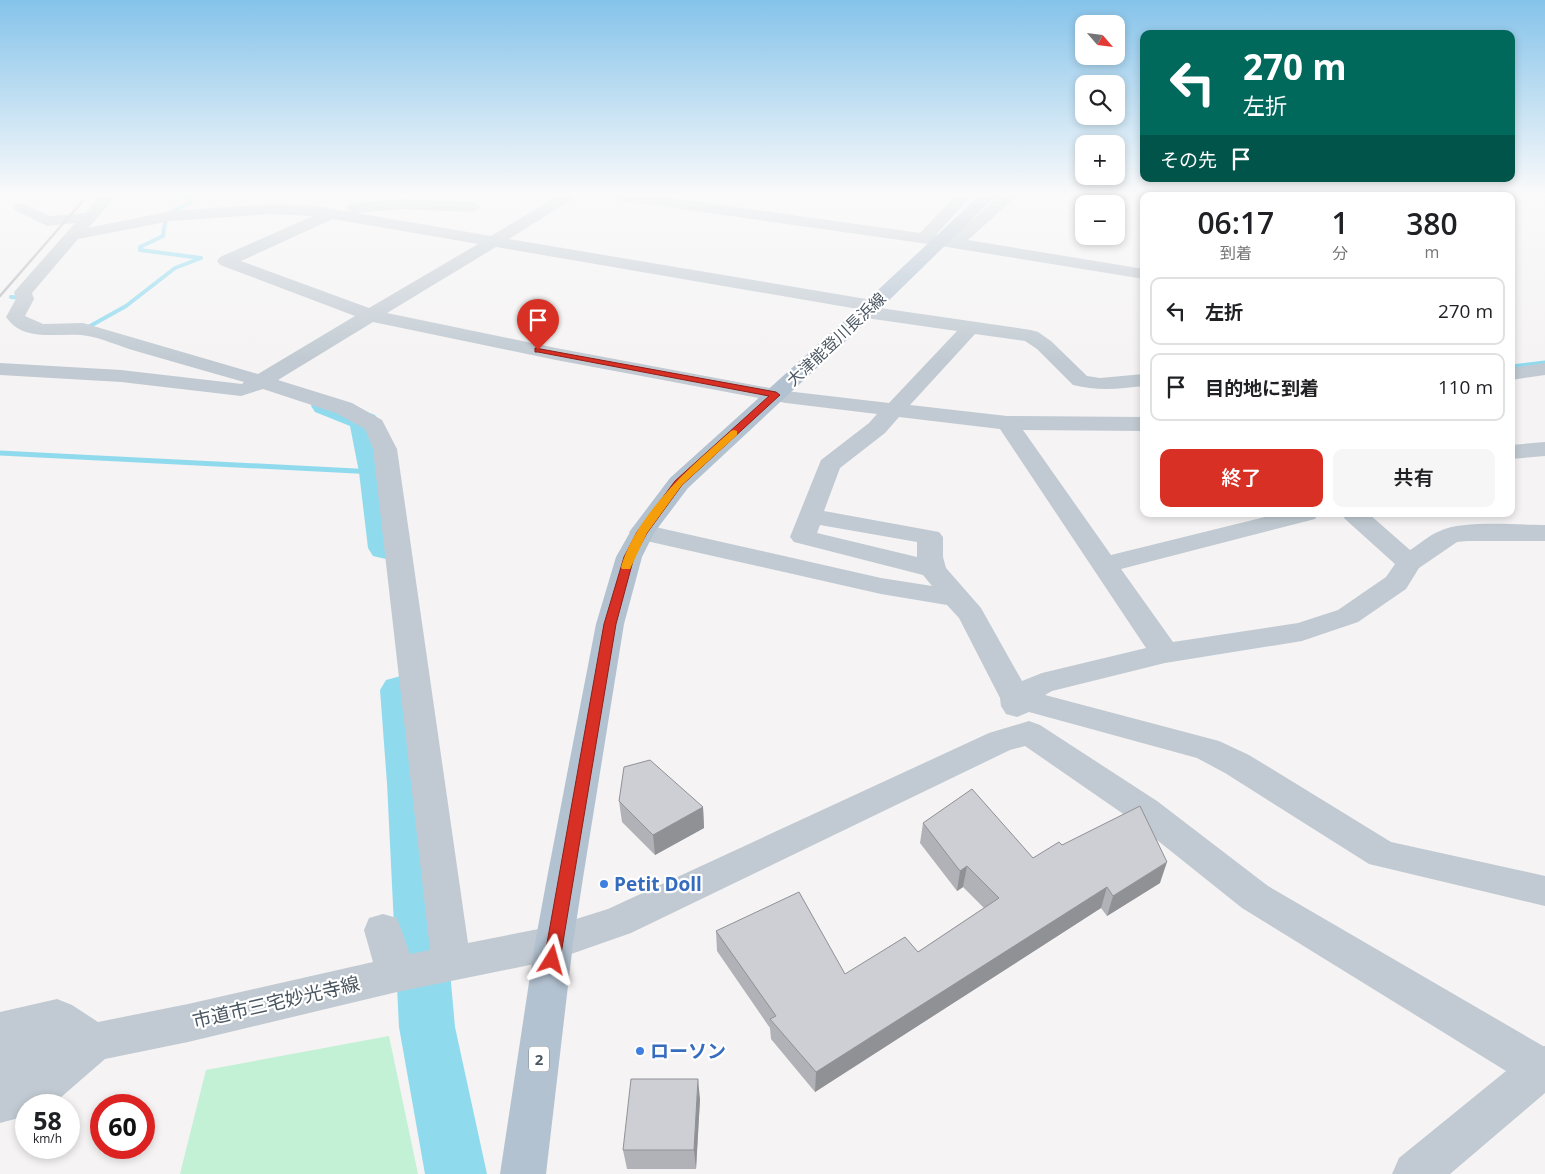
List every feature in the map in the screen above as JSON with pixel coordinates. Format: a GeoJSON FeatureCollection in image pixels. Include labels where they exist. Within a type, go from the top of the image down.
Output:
{"type":"FeatureCollection","features":[{"type":"Feature","properties":{"kind":"main road","name":"大津能登川長浜線"},"geometry":{"type":"LineString","coordinates":[[523,1174],[554,944],[610,624],[629,557],[642,532],[679,483],[931,251]]}},
{"type":"Feature","properties":{"kind":"street"},"geometry":{"type":"LineString","coordinates":[[60,251],[23,292],[25,299],[15,317],[22,324],[41,330],[83,329],[251,386],[344,408],[374,425],[384,449],[451,964]]}},
{"type":"Feature","properties":{"kind":"street"},"geometry":{"type":"LineString","coordinates":[[246,251],[226,261],[369,315],[556,354],[776,395],[894,411],[1007,423],[1140,428]]}},
{"type":"Feature","properties":{"kind":"street"},"geometry":{"type":"LineString","coordinates":[[0,369],[251,386],[477,251]]}},
{"type":"Feature","properties":{"kind":"street"},"geometry":{"type":"LineString","coordinates":[[541,251],[970,328],[1031,336],[1044,345],[1080,381],[1089,384],[1100,384],[1140,380]]}},
{"type":"Feature","properties":{"kind":"street"},"geometry":{"type":"LineString","coordinates":[[1001,251],[1140,273]]}},
{"type":"Feature","properties":{"kind":"street"},"geometry":{"type":"LineString","coordinates":[[933,570],[803,537],[829,465],[877,428],[970,328]]}},
{"type":"Feature","properties":{"kind":"street"},"geometry":{"type":"LineString","coordinates":[[1515,373],[1545,369]]}},
{"type":"Feature","properties":{"kind":"street"},"geometry":{"type":"LineString","coordinates":[[1007,423],[1165,653]]}},
{"type":"Feature","properties":{"kind":"street"},"geometry":{"type":"LineString","coordinates":[[1515,452],[1545,450]]}},
{"type":"Feature","properties":{"kind":"street"},"geometry":{"type":"LineString","coordinates":[[810,516],[930,536],[930,557],[933,570],[971,614],[1016,698],[1017,708],[1029,733],[1073,760],[1212,862],[1255,897],[1544,1068],[1415,1174]]}},
{"type":"Feature","properties":{"kind":"street"},"geometry":{"type":"LineString","coordinates":[[1215,517],[1230,533]]}},
{"type":"Feature","properties":{"kind":"street"},"geometry":{"type":"LineString","coordinates":[[1104,565],[1294,517]]}},
{"type":"Feature","properties":{"kind":"street"},"geometry":{"type":"LineString","coordinates":[[1357,517],[1409,563]]}},
{"type":"Feature","properties":{"kind":"street"},"geometry":{"type":"LineString","coordinates":[[1506,517],[1533,532]]}},
{"type":"Feature","properties":{"kind":"street"},"geometry":{"type":"LineString","coordinates":[[642,532],[814,572],[881,586],[956,598]]}},
{"type":"Feature","properties":{"kind":"street"},"geometry":{"type":"LineString","coordinates":[[1016,698],[1042,683],[1165,653],[1302,632],[1348,616],[1396,583],[1409,563],[1449,536],[1467,533],[1533,532]]}},
{"type":"Feature","properties":{"kind":"street"},"geometry":{"type":"LineString","coordinates":[[814,572],[828,544]]}},
{"type":"Feature","properties":{"kind":"street"},"geometry":{"type":"LineString","coordinates":[[1016,698],[1207,749],[1237,764],[1382,854],[1545,891]]}},
{"type":"Feature","properties":{"kind":"street","name":"市道市三宅妙光寺線"},"geometry":{"type":"LineString","coordinates":[[0,1067],[94,1042],[188,1023],[397,974],[554,944],[618,922],[991,745],[1029,733]]}},
{"type":"Feature","properties":{"kind":"street"},"geometry":{"type":"LineString","coordinates":[[383,930],[397,974]]}},
{"type":"Feature","properties":{"kind":"street"},"geometry":{"type":"LineString","coordinates":[[0,1031],[57,1018],[94,1042],[32,1093],[0,1102]]}},
{"type":"Feature","properties":{"kind":"green space"},"geometry":{"type":"Polygon","coordinates":[[[389,1036],[418,1174],[180,1174],[206,1070],[389,1036]]]}},
{"type":"Feature","properties":{"kind":"building"},"geometry":{"type":"Polygon","coordinates":[[[650,760],[703,807],[653,835],[619,801],[624,767],[650,760]]]}},
{"type":"Feature","properties":{"kind":"building"},"geometry":{"type":"Polygon","coordinates":[[[972,789],[1033,858],[1059,842],[1062,845],[1140,806],[1167,862],[1113,896],[1107,887],[816,1072],[770,1019],[776,1016],[716,931],[799,892],[845,974],[905,937],[918,952],[999,898],[967,866],[960,871],[923,823],[972,789]]]}},
{"type":"Feature","properties":{"kind":"building"},"geometry":{"type":"Polygon","coordinates":[[[631,1079],[698,1079],[694,1150],[623,1150],[631,1079]]]}},
{"type":"Feature","properties":{"kind":"waterway"},"geometry":{"type":"LineString","coordinates":[[83,330],[126,306],[175,268],[201,258],[146,251]]}},
{"type":"Feature","properties":{"kind":"waterway"},"geometry":{"type":"LineString","coordinates":[[11,297],[22,298]]}},
{"type":"Feature","properties":{"kind":"waterway"},"geometry":{"type":"LineString","coordinates":[[1515,367],[1545,363]]}},
{"type":"Feature","properties":{"kind":"waterway"},"geometry":{"type":"LineString","coordinates":[[326,406],[364,421],[375,472],[386,548]]}},
{"type":"Feature","properties":{"kind":"waterway"},"geometry":{"type":"LineString","coordinates":[[0,453],[375,472]]}},
{"type":"Feature","properties":{"kind":"waterway"},"geometry":{"type":"LineString","coordinates":[[401,690],[410,783],[427,1027],[456,1174]]}},
{"type":"Feature","properties":{"kind":"railway"},"geometry":{"type":"LineString","coordinates":[[0,296],[39,251]]}},
{"type":"Feature","properties":{"kind":"slow traffic"},"geometry":{"type":"LineString","coordinates":[[626,567],[642,532],[679,483],[734,433]]}},
{"type":"Feature","properties":{"kind":"place","name":"Petit Doll"},"geometry":{"type":"Point","coordinates":[604,884]}},
{"type":"Feature","properties":{"kind":"place","name":"ローソン"},"geometry":{"type":"Point","coordinates":[640,1051]}},
{"type":"Feature","properties":{"kind":"route"},"geometry":{"type":"LineString","coordinates":[[538,350],[776,395],[679,483],[642,532],[629,557],[610,624],[552,960]]}}]}
